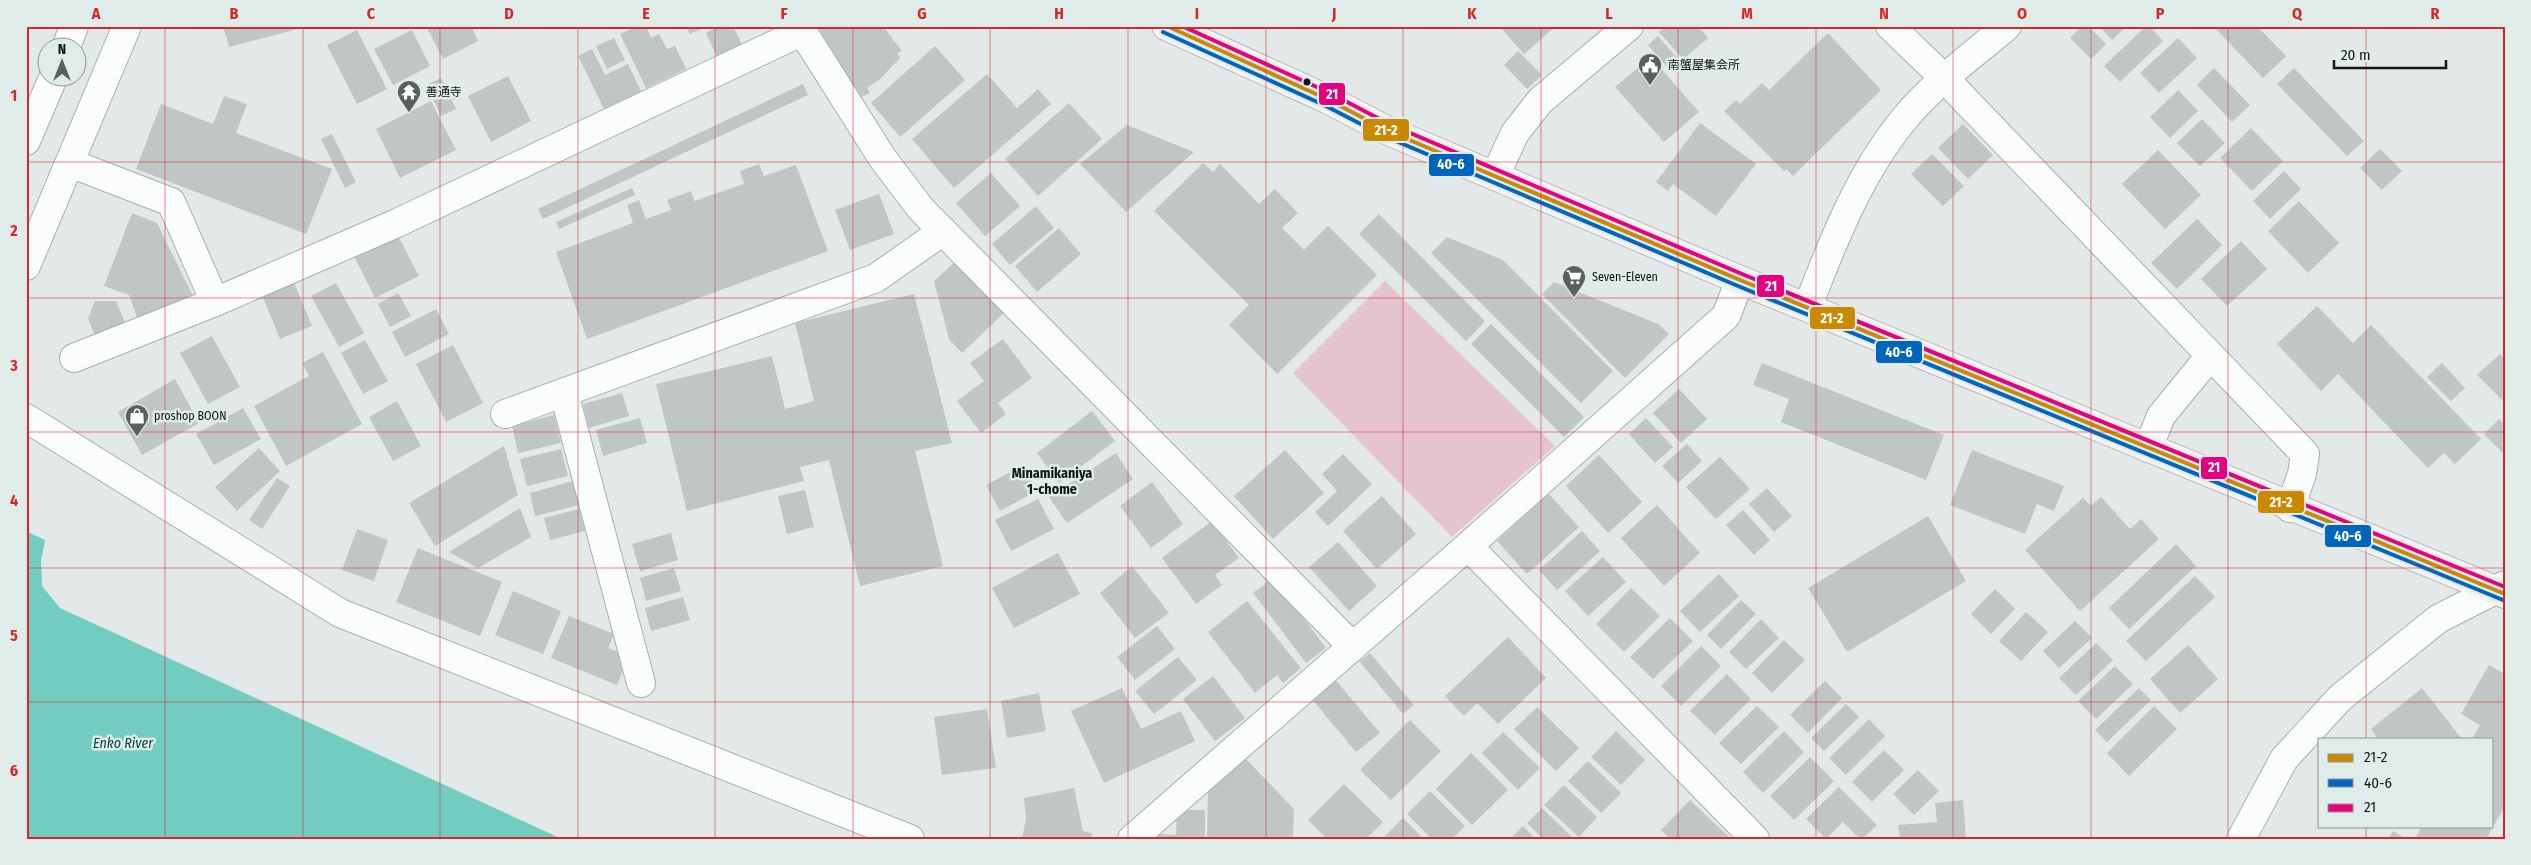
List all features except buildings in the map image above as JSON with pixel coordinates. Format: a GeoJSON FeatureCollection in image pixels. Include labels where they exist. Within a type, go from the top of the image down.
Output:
{"type":"FeatureCollection","features":[{"type":"Feature","properties":{"kind":"main road"},"geometry":{"type":"LineString","coordinates":[[1166,26],[1327,99],[1386,130],[1740,280],[1808,306],[2290,508],[2501,590]]}},
{"type":"Feature","properties":{"kind":"street"},"geometry":{"type":"LineString","coordinates":[[70,38],[74,26]]}},
{"type":"Feature","properties":{"kind":"street"},"geometry":{"type":"LineString","coordinates":[[26,266],[127,26]]}},
{"type":"Feature","properties":{"kind":"street"},"geometry":{"type":"LineString","coordinates":[[1495,176],[1515,132],[1540,101],[1629,26]]}},
{"type":"Feature","properties":{"kind":"street"},"geometry":{"type":"LineString","coordinates":[[1890,26],[1945,79],[2304,454],[2302,474],[2290,508]]}},
{"type":"Feature","properties":{"kind":"street"},"geometry":{"type":"LineString","coordinates":[[1808,306],[1831,244],[1880,151],[1907,116],[1945,79],[2007,26]]}},
{"type":"Feature","properties":{"kind":"street"},"geometry":{"type":"LineString","coordinates":[[74,358],[215,302],[406,218],[800,29],[883,159],[922,209],[1353,647]]}},
{"type":"Feature","properties":{"kind":"street"},"geometry":{"type":"LineString","coordinates":[[26,141],[49,88]]}},
{"type":"Feature","properties":{"kind":"street"},"geometry":{"type":"LineString","coordinates":[[70,162],[171,202],[215,302]]}},
{"type":"Feature","properties":{"kind":"street"},"geometry":{"type":"LineString","coordinates":[[505,414],[876,278],[943,231]]}},
{"type":"Feature","properties":{"kind":"street"},"geometry":{"type":"LineString","coordinates":[[1132,839],[1468,546],[1726,316],[1740,280]]}},
{"type":"Feature","properties":{"kind":"street"},"geometry":{"type":"LineString","coordinates":[[2148,448],[2161,416],[2210,356]]}},
{"type":"Feature","properties":{"kind":"street"},"geometry":{"type":"LineString","coordinates":[[564,393],[641,683]]}},
{"type":"Feature","properties":{"kind":"street"},"geometry":{"type":"LineString","coordinates":[[26,418],[340,613],[910,839]]}},
{"type":"Feature","properties":{"kind":"street"},"geometry":{"type":"LineString","coordinates":[[1468,546],[1756,839]]}},
{"type":"Feature","properties":{"kind":"street"},"geometry":{"type":"LineString","coordinates":[[2241,839],[2284,759],[2340,698],[2438,620],[2501,590]]}},
{"type":"Feature","properties":{"kind":"shaded area"},"geometry":{"type":"Polygon","coordinates":[[[1385,281],[1555,446],[1452,537],[1293,373],[1385,281]]]}},
{"type":"Feature","properties":{"kind":"water","name":"Enko River"},"geometry":{"type":"Polygon","coordinates":[[[26,531],[45,540],[41,561],[42,586],[60,608],[562,839],[26,839],[26,531]]]}},
{"type":"Feature","properties":{"kind":"transit line","name":"21-2"},"geometry":{"type":"LineString","coordinates":[[1167,26],[1327,99],[1386,130],[1740,280],[2505,594]]}},
{"type":"Feature","properties":{"kind":"transit line","name":"21"},"geometry":{"type":"LineString","coordinates":[[1182,26],[1330,93],[1389,124],[1742,274],[2505,587]]}},
{"type":"Feature","properties":{"kind":"transit line","name":"40-6"},"geometry":{"type":"LineString","coordinates":[[1163,32],[1324,105],[1384,136],[1738,286],[2503,600]]}},
{"type":"Feature","properties":{"kind":"place","name":"南蟹屋集会所"},"geometry":{"type":"Point","coordinates":[1650,86]}},
{"type":"Feature","properties":{"kind":"place","name":"善通寺"},"geometry":{"type":"Point","coordinates":[409,113]}},
{"type":"Feature","properties":{"kind":"place","name":"Seven-Eleven"},"geometry":{"type":"Point","coordinates":[1574,298]}},
{"type":"Feature","properties":{"kind":"place","name":"proshop BOON"},"geometry":{"type":"Point","coordinates":[137,437]}},
{"type":"Feature","properties":{"kind":"district","name":"Minamikaniya 1-chome"},"geometry":{"type":"Point","coordinates":[1052,482]}}]}
